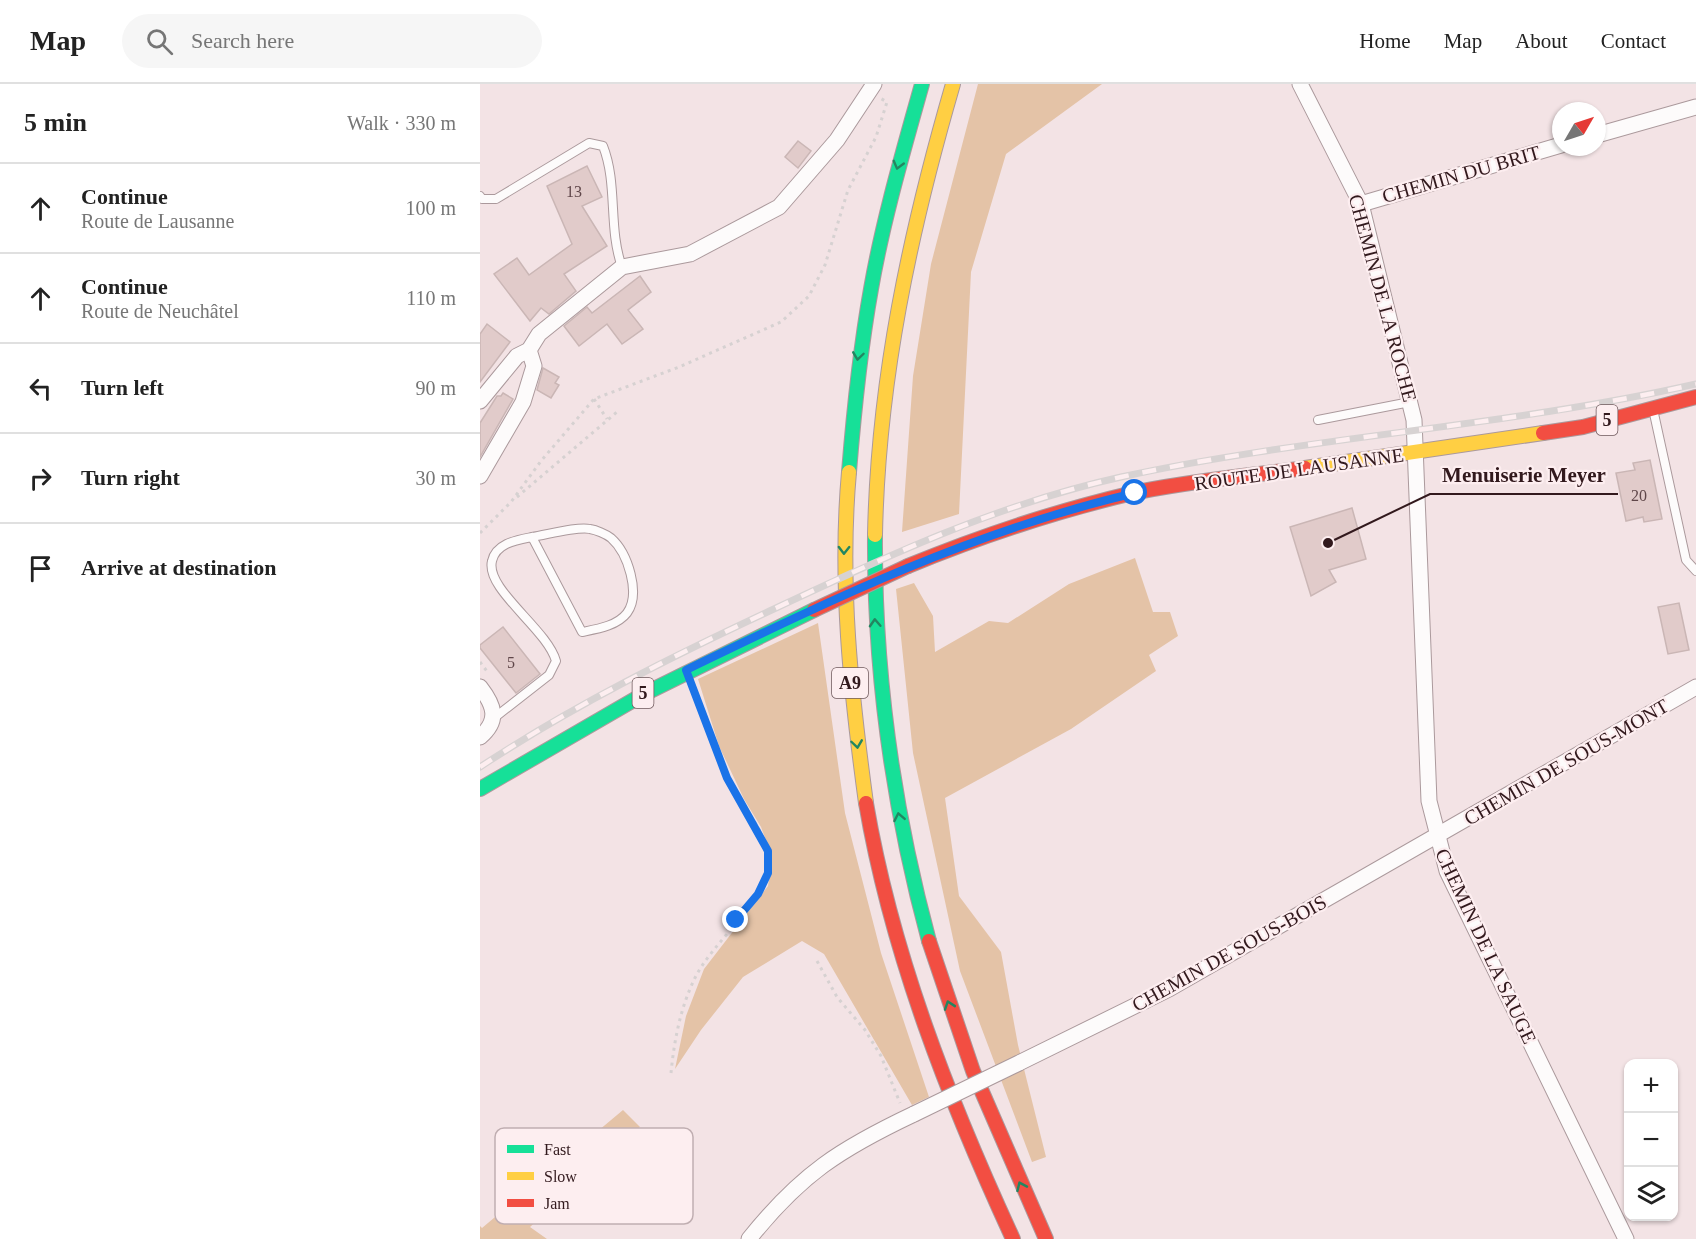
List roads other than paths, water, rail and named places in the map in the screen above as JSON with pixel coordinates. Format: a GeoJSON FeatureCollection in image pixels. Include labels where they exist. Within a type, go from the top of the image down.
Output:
{"type":"FeatureCollection","features":[{"type":"Feature","properties":{"kind":"main road","name":"A9"},"geometry":{"type":"LineString","coordinates":[[922,84],[902,151],[878,247],[854,386],[845,519],[847,649],[864,789],[894,929],[947,1086],[1013,1239]]}},
{"type":"Feature","properties":{"kind":"main road","name":"A9"},"geometry":{"type":"LineString","coordinates":[[953,84],[914,222],[896,304],[883,387],[874,516],[876,646],[891,773],[907,858],[929,942],[978,1085],[1046,1239]]}},
{"type":"Feature","properties":{"kind":"main road","name":"ROUTE DE LAUSANNE"},"geometry":{"type":"LineString","coordinates":[[480,789],[564,736],[686,670],[908,567],[972,540],[1037,519],[1135,493],[1583,427],[1696,397]]}},
{"type":"Feature","properties":{"kind":"street"},"geometry":{"type":"LineString","coordinates":[[480,401],[517,356],[529,350],[539,334],[622,267],[690,254],[779,207],[837,140],[874,84]]}},
{"type":"Feature","properties":{"kind":"street","name":"CHEMIN DE LA ROCHE"},"geometry":{"type":"LineString","coordinates":[[1300,84],[1361,204],[1410,402],[1417,453]]}},
{"type":"Feature","properties":{"kind":"street"},"geometry":{"type":"LineString","coordinates":[[1606,132],[1696,107]]}},
{"type":"Feature","properties":{"kind":"street","name":"CHEMIN DU BRIT"},"geometry":{"type":"LineString","coordinates":[[1361,204],[1552,148]]}},
{"type":"Feature","properties":{"kind":"street"},"geometry":{"type":"LineString","coordinates":[[480,476],[523,402],[534,366],[529,350]]}},
{"type":"Feature","properties":{"kind":"street","name":"CHEMIN DE LA SAUGE"},"geometry":{"type":"LineString","coordinates":[[1417,453],[1429,801],[1436,837],[1447,871],[1626,1239]]}},
{"type":"Feature","properties":{"kind":"street"},"geometry":{"type":"LineString","coordinates":[[480,687],[494,709],[494,718],[480,737]]}},
{"type":"Feature","properties":{"kind":"street","name":"CHEMIN DE SOUS-MONT"},"geometry":{"type":"LineString","coordinates":[[1436,837],[1696,687]]}},
{"type":"Feature","properties":{"kind":"street","name":"CHEMIN DE SOUS-BOIS"},"geometry":{"type":"LineString","coordinates":[[749,1239],[781,1199],[850,1145],[1168,989],[1436,837]]}},
{"type":"Feature","properties":{"kind":"lane"},"geometry":{"type":"LineString","coordinates":[[480,196],[482,199],[496,200],[589,143],[603,146],[609,162],[615,246],[622,267]]}},
{"type":"Feature","properties":{"kind":"lane"},"geometry":{"type":"LineString","coordinates":[[1318,420],[1410,402]]}},
{"type":"Feature","properties":{"kind":"lane"},"geometry":{"type":"LineString","coordinates":[[1653,408],[1686,560],[1696,571]]}},
{"type":"Feature","properties":{"kind":"lane"},"geometry":{"type":"LineString","coordinates":[[494,718],[549,675],[556,661],[552,646],[494,582],[491,562],[498,549],[515,540],[532,537],[588,528],[610,537],[622,552],[631,575],[633,603],[626,615],[607,626],[582,632],[532,537]]}},
{"type":"Feature","properties":{"kind":"railway"},"geometry":{"type":"LineString","coordinates":[[480,767],[588,702],[700,644],[903,550],[1032,501],[1121,477],[1192,463],[1553,411],[1696,384]]}},
{"type":"Feature","properties":{"kind":"place","name":"Menuiserie Meyer"},"geometry":{"type":"Point","coordinates":[1328,543]}}]}
